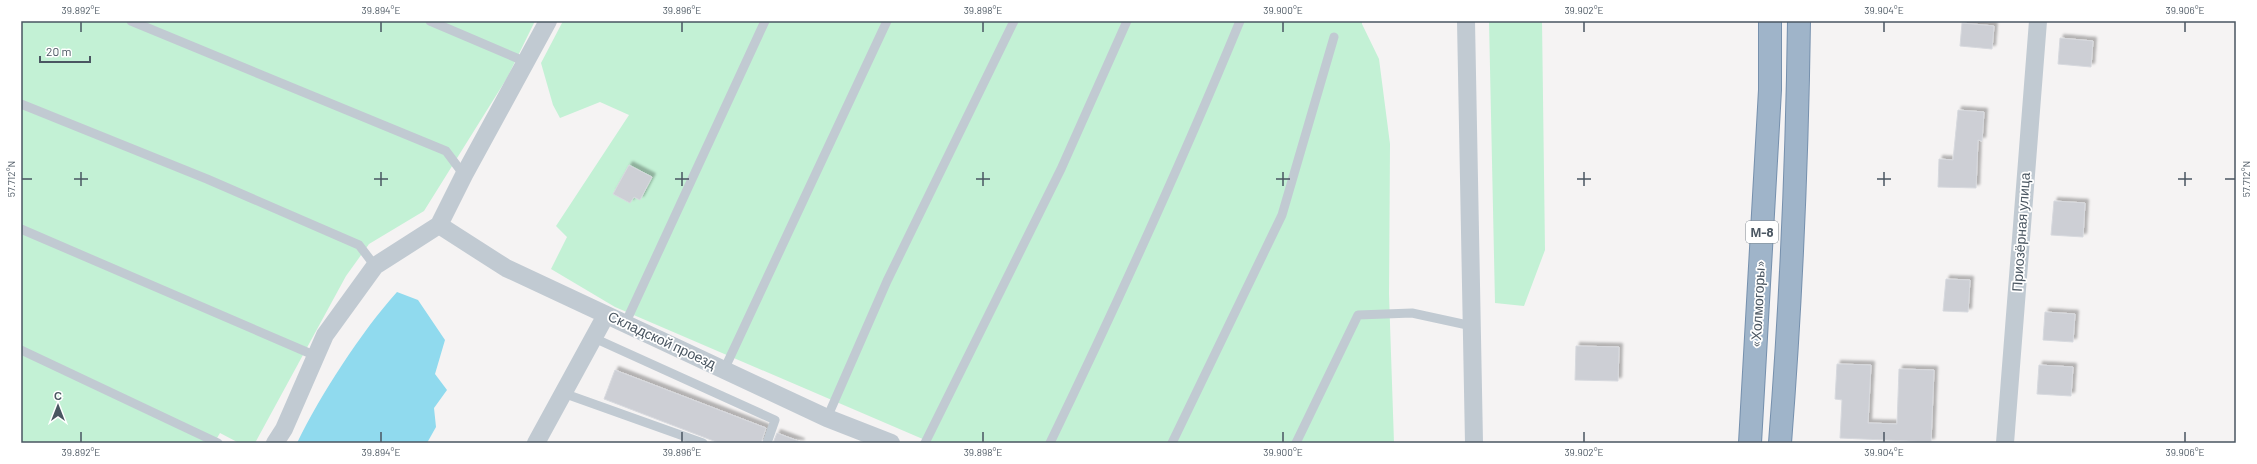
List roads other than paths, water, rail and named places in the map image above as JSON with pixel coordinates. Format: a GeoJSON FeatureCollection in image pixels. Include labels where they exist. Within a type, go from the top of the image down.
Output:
{"type":"FeatureCollection","features":[{"type":"Feature","properties":{"kind":"highway","name":"«Холмогоры»"},"geometry":{"type":"LineString","coordinates":[[1750,443],[1770,90],[1770,21]]}},
{"type":"Feature","properties":{"kind":"highway","name":"М-8"},"geometry":{"type":"LineString","coordinates":[[1780,443],[1786,357],[1798,94],[1798,21]]}},
{"type":"Feature","properties":{"kind":"street"},"geometry":{"type":"LineString","coordinates":[[275,443],[284,429],[326,335],[375,266],[439,225],[464,175],[548,21]]}},
{"type":"Feature","properties":{"kind":"street"},"geometry":{"type":"LineString","coordinates":[[1466,21],[1474,443]]}},
{"type":"Feature","properties":{"kind":"street","name":"Приозёрная улица"},"geometry":{"type":"LineString","coordinates":[[2005,443],[2038,21]]}},
{"type":"Feature","properties":{"kind":"street","name":"Складской проезд"},"geometry":{"type":"LineString","coordinates":[[439,225],[506,268],[827,418],[891,443]]}},
{"type":"Feature","properties":{"kind":"street"},"geometry":{"type":"LineString","coordinates":[[536,443],[606,315]]}},
{"type":"Feature","properties":{"kind":"lane"},"geometry":{"type":"LineString","coordinates":[[131,21],[446,151],[464,175]]}},
{"type":"Feature","properties":{"kind":"lane"},"geometry":{"type":"LineString","coordinates":[[430,21],[526,62]]}},
{"type":"Feature","properties":{"kind":"lane"},"geometry":{"type":"LineString","coordinates":[[625,324],[765,21]]}},
{"type":"Feature","properties":{"kind":"lane"},"geometry":{"type":"LineString","coordinates":[[724,370],[887,21]]}},
{"type":"Feature","properties":{"kind":"lane"},"geometry":{"type":"LineString","coordinates":[[827,418],[887,281],[1014,21]]}},
{"type":"Feature","properties":{"kind":"lane"},"geometry":{"type":"LineString","coordinates":[[925,443],[1061,169],[1127,21]]}},
{"type":"Feature","properties":{"kind":"lane"},"geometry":{"type":"LineString","coordinates":[[1050,443],[1119,301],[1193,136],[1240,21]]}},
{"type":"Feature","properties":{"kind":"lane"},"geometry":{"type":"LineString","coordinates":[[1172,443],[1282,215],[1334,37]]}},
{"type":"Feature","properties":{"kind":"lane"},"geometry":{"type":"LineString","coordinates":[[21,104],[207,179],[359,246],[375,266]]}},
{"type":"Feature","properties":{"kind":"lane"},"geometry":{"type":"LineString","coordinates":[[21,230],[316,356]]}},
{"type":"Feature","properties":{"kind":"lane"},"geometry":{"type":"LineString","coordinates":[[1296,443],[1358,315],[1412,313],[1472,326]]}},
{"type":"Feature","properties":{"kind":"lane"},"geometry":{"type":"LineString","coordinates":[[594,338],[775,420],[767,443]]}},
{"type":"Feature","properties":{"kind":"lane"},"geometry":{"type":"LineString","coordinates":[[21,350],[218,443]]}},
{"type":"Feature","properties":{"kind":"lane"},"geometry":{"type":"LineString","coordinates":[[563,393],[703,443]]}},
{"type":"Feature","properties":{"kind":"water"},"geometry":{"type":"Polygon","coordinates":[[[397,292],[418,300],[445,340],[435,374],[447,390],[434,408],[436,427],[427,443],[297,443],[342,364],[383,308],[397,292]]]}}]}
